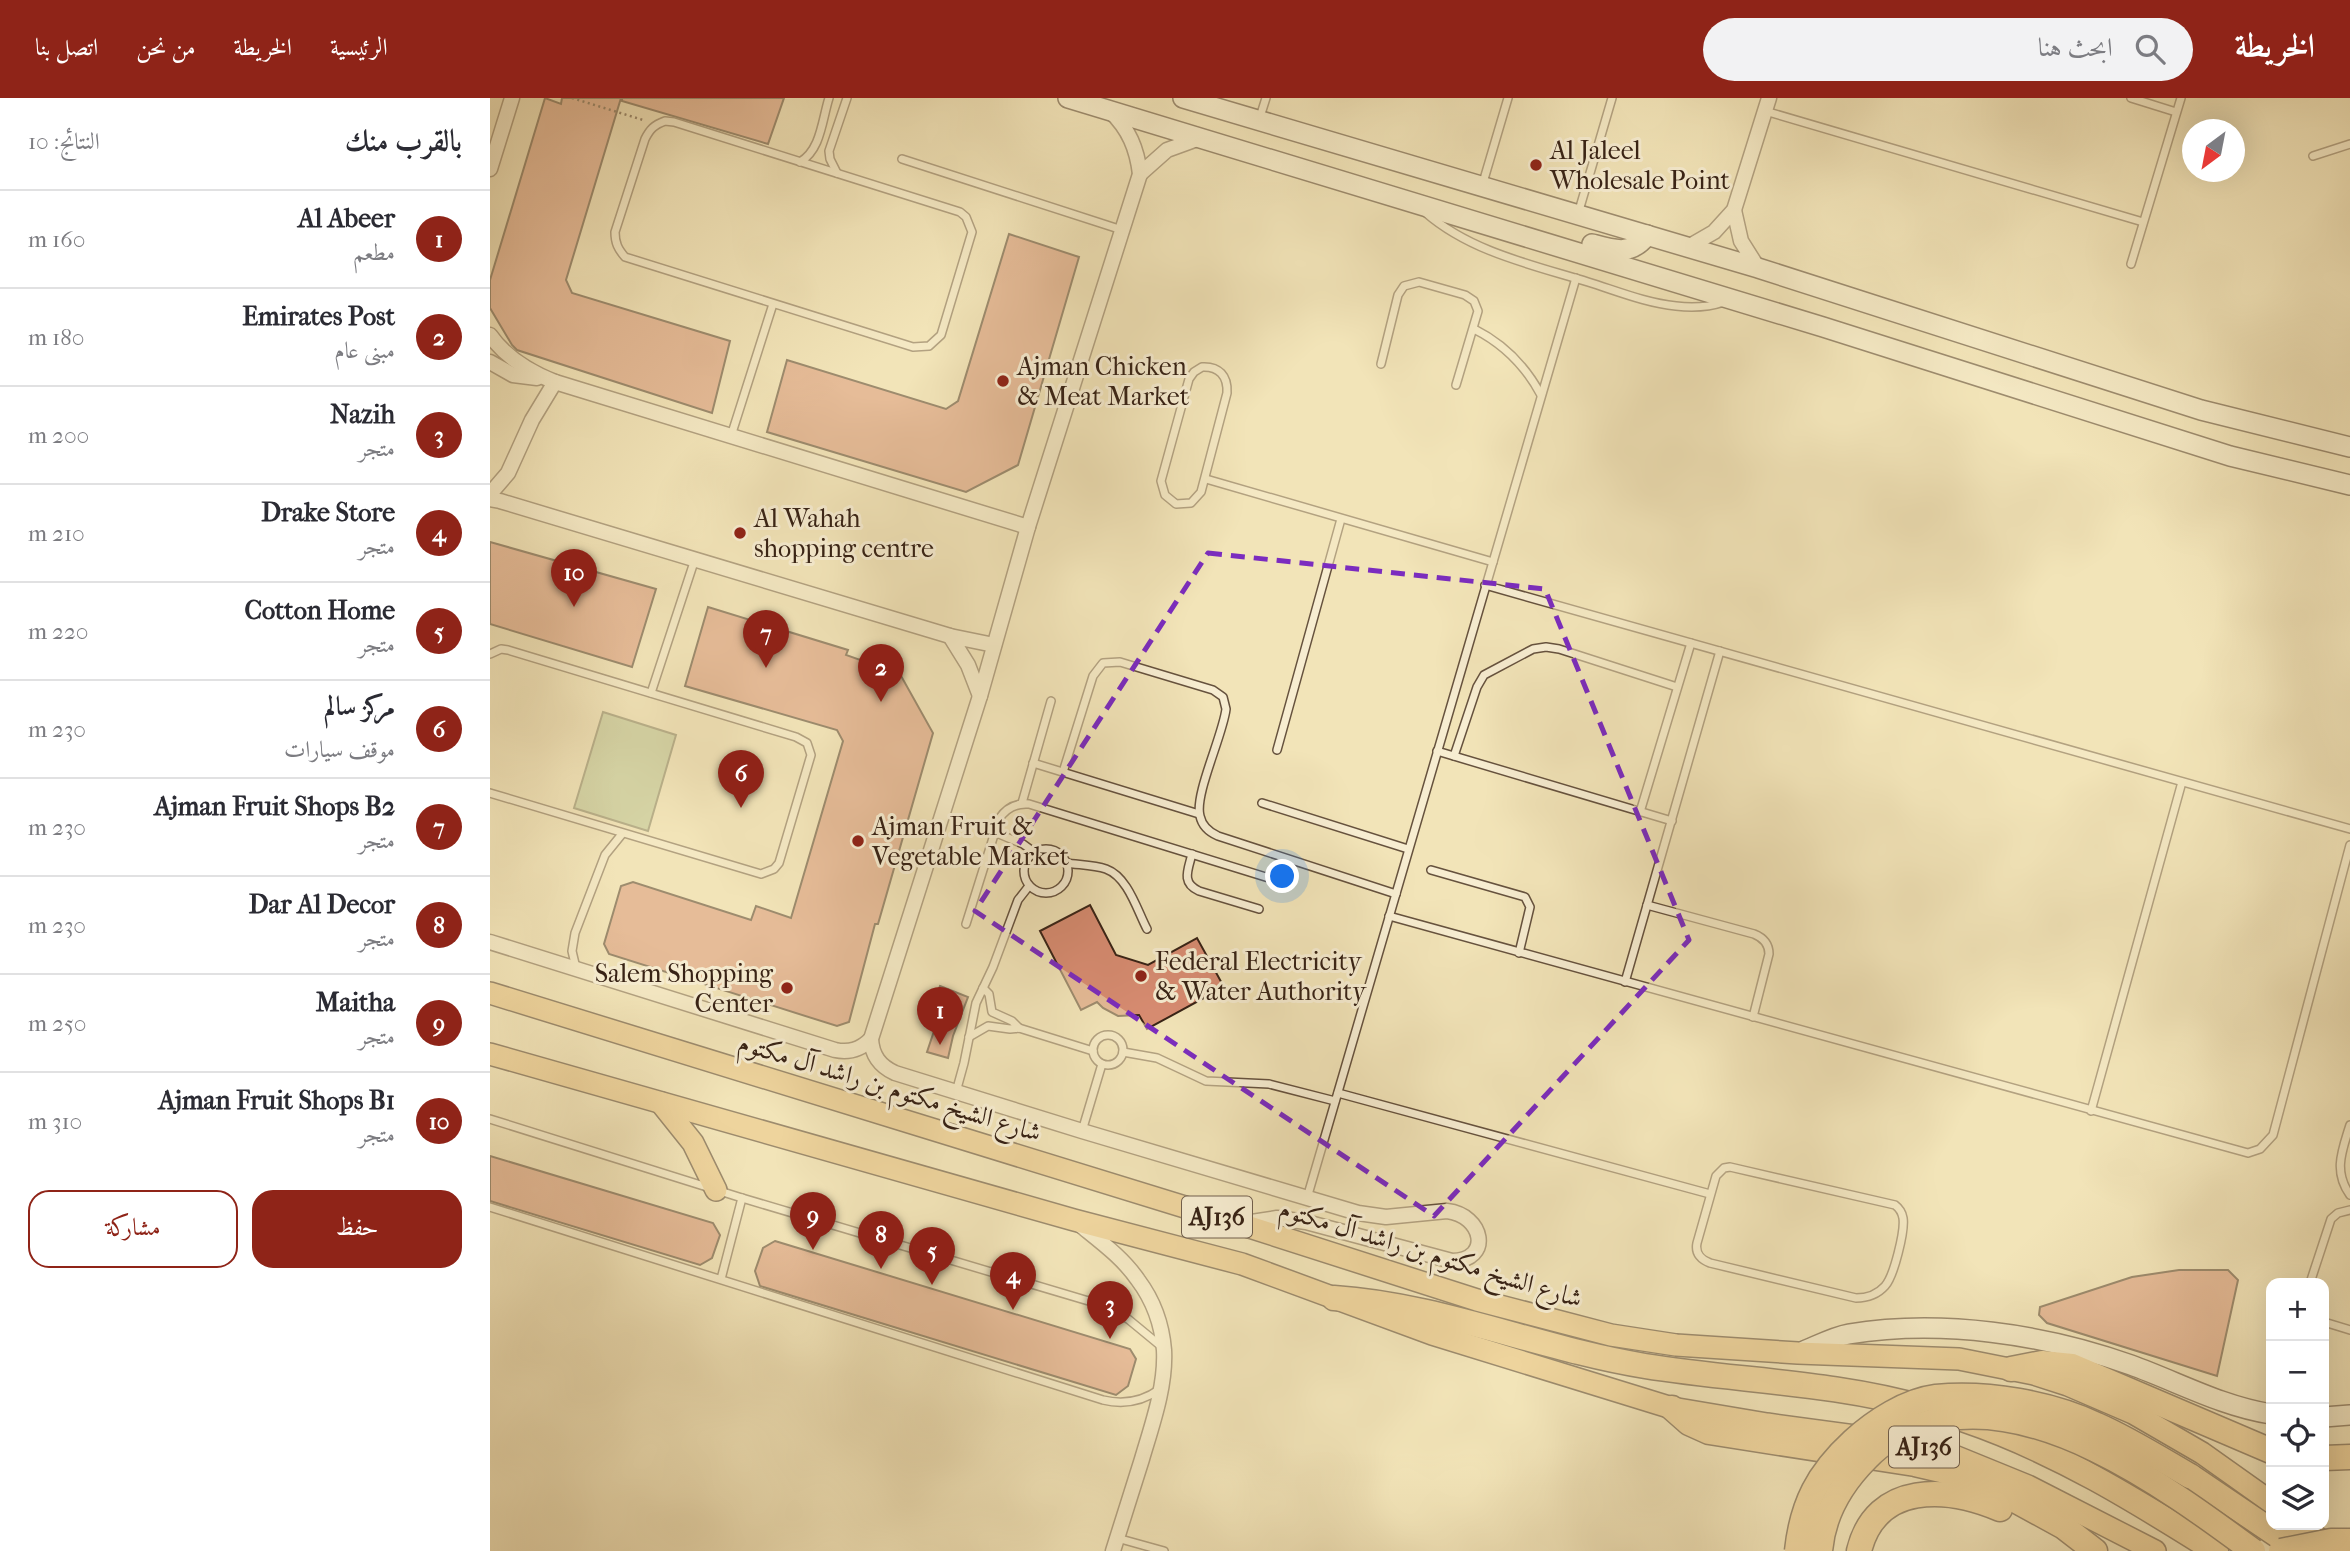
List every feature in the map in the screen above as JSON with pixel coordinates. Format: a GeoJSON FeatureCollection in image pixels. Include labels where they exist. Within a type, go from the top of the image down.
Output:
{"type":"FeatureCollection","features":[{"type":"Feature","properties":{"kind":"highway"},"geometry":{"type":"LineString","coordinates":[[1334,1298],[1403,1306],[1587,1354],[1644,1366],[1864,1394],[1952,1416],[2038,1448],[2100,1479],[2216,1551]]}},
{"type":"Feature","properties":{"kind":"highway"},"geometry":{"type":"LineString","coordinates":[[2011,1369],[2042,1363],[2072,1366],[2266,1449]]}},
{"type":"Feature","properties":{"kind":"highway"},"geometry":{"type":"LineString","coordinates":[[1797,1551],[1800,1524],[1821,1475],[1864,1430],[1898,1409],[1934,1397],[1978,1397],[2017,1401],[2096,1424],[2190,1476],[2301,1551]]}},
{"type":"Feature","properties":{"kind":"highway"},"geometry":{"type":"LineString","coordinates":[[1672,1408],[1689,1423],[1709,1432],[1941,1470],[1990,1487],[2064,1527],[2095,1551]]}},
{"type":"Feature","properties":{"kind":"highway"},"geometry":{"type":"LineString","coordinates":[[1820,1551],[1824,1526],[1834,1499],[1849,1477],[1878,1447],[1903,1431],[1934,1420],[1969,1416],[2004,1419],[2038,1427],[2103,1453],[2160,1485],[2253,1551]]}},
{"type":"Feature","properties":{"kind":"highway"},"geometry":{"type":"LineString","coordinates":[[2329,1458],[2350,1457]]}},
{"type":"Feature","properties":{"kind":"highway"},"geometry":{"type":"LineString","coordinates":[[1860,1551],[1866,1531],[1883,1510],[1906,1498],[1930,1493],[1976,1499],[2024,1519],[2064,1527]]}},
{"type":"Feature","properties":{"kind":"highway"},"geometry":{"type":"LineString","coordinates":[[2281,1551],[2331,1541],[2350,1541]]}},
{"type":"Feature","properties":{"kind":"main road"},"geometry":{"type":"LineString","coordinates":[[1068,98],[1733,300],[2230,456],[2350,485]]}},
{"type":"Feature","properties":{"kind":"main road"},"geometry":{"type":"LineString","coordinates":[[1184,98],[1758,268],[2189,406],[2289,434],[2350,447]]}},
{"type":"Feature","properties":{"kind":"main road"},"geometry":{"type":"LineString","coordinates":[[1458,217],[1504,218],[1619,251],[1633,248],[1647,235]]}},
{"type":"Feature","properties":{"kind":"main road","name":"شارع الشيخ مكتوم بن راشد آل مكتوم"},"geometry":{"type":"LineString","coordinates":[[490,993],[1240,1224],[1477,1300],[1611,1335],[1676,1345],[1959,1359],[2011,1369],[2068,1385],[2133,1413],[2202,1452],[2266,1498]]}},
{"type":"Feature","properties":{"kind":"main road","name":"AJ136"},"geometry":{"type":"LineString","coordinates":[[490,1054],[1242,1265],[1465,1345],[1672,1408],[1907,1443],[1947,1453],[2028,1486],[2155,1551]]}},
{"type":"Feature","properties":{"kind":"main road"},"geometry":{"type":"LineString","coordinates":[[661,1103],[693,1143],[716,1190]]}},
{"type":"Feature","properties":{"kind":"main road"},"geometry":{"type":"LineString","coordinates":[[1798,1353],[1846,1335],[1931,1329],[1996,1332],[2038,1339],[2101,1355],[2161,1376],[2217,1400],[2266,1413]]}},
{"type":"Feature","properties":{"kind":"main road"},"geometry":{"type":"LineString","coordinates":[[2329,1417],[2350,1415]]}},
{"type":"Feature","properties":{"kind":"main road"},"geometry":{"type":"LineString","coordinates":[[2307,1530],[2336,1551]]}},
{"type":"Feature","properties":{"kind":"street"},"geometry":{"type":"LineString","coordinates":[[490,169],[513,98]]}},
{"type":"Feature","properties":{"kind":"street"},"geometry":{"type":"LineString","coordinates":[[1688,247],[1714,232],[1734,210],[1767,104]]}},
{"type":"Feature","properties":{"kind":"street"},"geometry":{"type":"LineString","coordinates":[[1110,111],[1126,128],[1136,150],[1140,174]]}},
{"type":"Feature","properties":{"kind":"street"},"geometry":{"type":"LineString","coordinates":[[1200,138],[1167,150],[1140,174],[1028,527],[980,696],[871,1039],[875,1056],[887,1069],[1307,1198],[1377,1217],[1456,1212],[1465,1216],[1477,1230],[1478,1246],[1468,1258],[1452,1261],[1306,1222],[1277,1218],[1240,1224]]}},
{"type":"Feature","properties":{"kind":"street"},"geometry":{"type":"LineString","coordinates":[[1734,210],[1741,241],[1758,268]]}},
{"type":"Feature","properties":{"kind":"street"},"geometry":{"type":"LineString","coordinates":[[490,335],[515,361],[550,380]]}},
{"type":"Feature","properties":{"kind":"street"},"geometry":{"type":"LineString","coordinates":[[490,362],[513,375],[550,380],[1028,527]]}},
{"type":"Feature","properties":{"kind":"street"},"geometry":{"type":"LineString","coordinates":[[490,494],[508,473],[550,380]]}},
{"type":"Feature","properties":{"kind":"street"},"geometry":{"type":"LineString","coordinates":[[490,499],[950,636],[994,645]]}},
{"type":"Feature","properties":{"kind":"street"},"geometry":{"type":"LineString","coordinates":[[950,636],[968,664],[980,696]]}},
{"type":"Feature","properties":{"kind":"street"},"geometry":{"type":"LineString","coordinates":[[490,942],[842,1052],[858,1049],[871,1039]]}},
{"type":"Feature","properties":{"kind":"street"},"geometry":{"type":"LineString","coordinates":[[1074,1220],[1104,1244],[1138,1280],[1151,1301],[1160,1325],[1164,1349],[1160,1389],[1152,1424],[1115,1545]]}},
{"type":"Feature","properties":{"kind":"lane"},"geometry":{"type":"LineString","coordinates":[[800,162],[807,158],[815,145],[829,98]]}},
{"type":"Feature","properties":{"kind":"lane"},"geometry":{"type":"LineString","coordinates":[[837,174],[830,159],[830,150],[847,98]]}},
{"type":"Feature","properties":{"kind":"lane"},"geometry":{"type":"LineString","coordinates":[[1258,121],[1266,98]]}},
{"type":"Feature","properties":{"kind":"lane"},"geometry":{"type":"LineString","coordinates":[[1482,187],[1508,98]]}},
{"type":"Feature","properties":{"kind":"lane"},"geometry":{"type":"LineString","coordinates":[[1578,215],[1612,98]]}},
{"type":"Feature","properties":{"kind":"lane"},"geometry":{"type":"LineString","coordinates":[[2131,98],[2176,112]]}},
{"type":"Feature","properties":{"kind":"lane"},"geometry":{"type":"LineString","coordinates":[[2131,264],[2180,98]]}},
{"type":"Feature","properties":{"kind":"lane"},"geometry":{"type":"LineString","coordinates":[[1767,104],[2144,222]]}},
{"type":"Feature","properties":{"kind":"lane"},"geometry":{"type":"LineString","coordinates":[[674,121],[800,162],[952,209],[966,217],[972,232],[971,240],[941,335],[929,346],[913,347],[634,260],[625,257],[619,250],[615,232],[645,139],[656,124],[674,121]]}},
{"type":"Feature","properties":{"kind":"lane"},"geometry":{"type":"LineString","coordinates":[[2313,156],[2350,144]]}},
{"type":"Feature","properties":{"kind":"lane"},"geometry":{"type":"LineString","coordinates":[[902,159],[1123,230]]}},
{"type":"Feature","properties":{"kind":"lane"},"geometry":{"type":"LineString","coordinates":[[1415,203],[1444,227],[1478,246],[1576,278],[1671,306],[1698,307],[1733,300]]}},
{"type":"Feature","properties":{"kind":"lane"},"geometry":{"type":"LineString","coordinates":[[1307,1198],[1576,278]]}},
{"type":"Feature","properties":{"kind":"lane"},"geometry":{"type":"LineString","coordinates":[[1381,364],[1398,295],[1408,283],[1419,282],[1470,297],[1477,305],[1474,328],[1456,384]]}},
{"type":"Feature","properties":{"kind":"lane"},"geometry":{"type":"LineString","coordinates":[[731,436],[773,303]]}},
{"type":"Feature","properties":{"kind":"lane"},"geometry":{"type":"LineString","coordinates":[[1474,328],[1495,340],[1513,356],[1533,380],[1541,395]]}},
{"type":"Feature","properties":{"kind":"lane"},"geometry":{"type":"LineString","coordinates":[[1202,367],[1210,367],[1219,370],[1228,384],[1206,479],[1197,499],[1184,505],[1170,500],[1161,481],[1189,379],[1202,367]]}},
{"type":"Feature","properties":{"kind":"lane"},"geometry":{"type":"LineString","coordinates":[[1206,479],[1493,562]]}},
{"type":"Feature","properties":{"kind":"lane"},"geometry":{"type":"LineString","coordinates":[[1277,750],[1342,519]]}},
{"type":"Feature","properties":{"kind":"lane"},"geometry":{"type":"LineString","coordinates":[[652,693],[695,559]]}},
{"type":"Feature","properties":{"kind":"lane"},"geometry":{"type":"LineString","coordinates":[[1485,586],[2350,829]]}},
{"type":"Feature","properties":{"kind":"lane"},"geometry":{"type":"LineString","coordinates":[[1640,812],[1690,643]]}},
{"type":"Feature","properties":{"kind":"lane"},"geometry":{"type":"LineString","coordinates":[[490,654],[501,649],[508,650],[802,739],[810,748],[810,761],[782,856],[768,873],[754,874],[490,793]]}},
{"type":"Feature","properties":{"kind":"lane"},"geometry":{"type":"LineString","coordinates":[[1454,756],[1479,681],[1489,671],[1532,649],[1559,649],[1678,687]]}},
{"type":"Feature","properties":{"kind":"lane"},"geometry":{"type":"LineString","coordinates":[[1625,982],[1720,651]]}},
{"type":"Feature","properties":{"kind":"lane"},"geometry":{"type":"LineString","coordinates":[[1063,772],[1098,666],[1114,660],[1218,693],[1223,697],[1226,709],[1199,802],[1203,825],[1218,836],[1396,894]]}},
{"type":"Feature","properties":{"kind":"lane"},"geometry":{"type":"LineString","coordinates":[[966,923],[994,832],[1003,813],[1021,803],[1051,701]]}},
{"type":"Feature","properties":{"kind":"lane"},"geometry":{"type":"LineString","coordinates":[[1437,751],[1672,821]]}},
{"type":"Feature","properties":{"kind":"lane"},"geometry":{"type":"LineString","coordinates":[[1033,763],[1199,814]]}},
{"type":"Feature","properties":{"kind":"lane"},"geometry":{"type":"LineString","coordinates":[[2091,1111],[2182,782]]}},
{"type":"Feature","properties":{"kind":"lane"},"geometry":{"type":"LineString","coordinates":[[1021,803],[1272,879]]}},
{"type":"Feature","properties":{"kind":"lane"},"geometry":{"type":"LineString","coordinates":[[1262,803],[1408,849]]}},
{"type":"Feature","properties":{"kind":"lane"},"geometry":{"type":"LineString","coordinates":[[994,832],[1023,844],[1034,852]]}},
{"type":"Feature","properties":{"kind":"lane"},"geometry":{"type":"LineString","coordinates":[[576,969],[572,951],[575,933],[605,855],[622,834]]}},
{"type":"Feature","properties":{"kind":"lane"},"geometry":{"type":"LineString","coordinates":[[1389,916],[2091,1111],[2242,1152],[2254,1152],[2265,1145],[2275,1129],[2350,845]]}},
{"type":"Feature","properties":{"kind":"lane"},"geometry":{"type":"LineString","coordinates":[[1049,849],[1056,852],[1066,863],[1067,878],[1057,890],[1042,893],[1029,886],[1025,879],[1024,864],[1034,852],[1049,849]]}},
{"type":"Feature","properties":{"kind":"lane"},"geometry":{"type":"LineString","coordinates":[[1192,855],[1186,877],[1190,886],[1259,909]]}},
{"type":"Feature","properties":{"kind":"lane"},"geometry":{"type":"LineString","coordinates":[[1066,863],[1100,867],[1114,873],[1124,884],[1147,929]]}},
{"type":"Feature","properties":{"kind":"lane"},"geometry":{"type":"LineString","coordinates":[[1431,870],[1525,897],[1530,907],[1519,953]]}},
{"type":"Feature","properties":{"kind":"lane"},"geometry":{"type":"LineString","coordinates":[[956,1092],[973,1012],[1018,900],[1029,886]]}},
{"type":"Feature","properties":{"kind":"lane"},"geometry":{"type":"LineString","coordinates":[[1647,905],[1754,934],[1763,939],[1769,954],[1753,1017]]}},
{"type":"Feature","properties":{"kind":"lane"},"geometry":{"type":"LineString","coordinates":[[983,988],[989,994],[992,1012],[1012,1021],[1019,1028]]}},
{"type":"Feature","properties":{"kind":"lane"},"geometry":{"type":"LineString","coordinates":[[969,1037],[988,1026],[1019,1028],[1093,1051]]}},
{"type":"Feature","properties":{"kind":"lane"},"geometry":{"type":"LineString","coordinates":[[1108,1036],[1119,1040],[1123,1052],[1113,1064],[1102,1064],[1097,1061],[1093,1051],[1097,1040],[1108,1036]]}},
{"type":"Feature","properties":{"kind":"lane"},"geometry":{"type":"LineString","coordinates":[[1123,1052],[1157,1058],[1206,1081],[1269,1084],[1336,1097],[1710,1194]]}},
{"type":"Feature","properties":{"kind":"lane"},"geometry":{"type":"LineString","coordinates":[[1082,1131],[1102,1064]]}},
{"type":"Feature","properties":{"kind":"lane"},"geometry":{"type":"LineString","coordinates":[[490,1119],[742,1198],[1102,1305],[1128,1319],[1164,1349]]}},
{"type":"Feature","properties":{"kind":"lane"},"geometry":{"type":"LineString","coordinates":[[2350,1125],[2339,1169],[2350,1195]]}},
{"type":"Feature","properties":{"kind":"lane"},"geometry":{"type":"LineString","coordinates":[[1735,1167],[1895,1205],[1902,1213],[1903,1224],[1889,1281],[1878,1292],[1864,1298],[1856,1298],[1705,1261],[1696,1248],[1710,1194],[1719,1172],[1724,1168],[1735,1167]]}},
{"type":"Feature","properties":{"kind":"lane"},"geometry":{"type":"LineString","coordinates":[[721,1279],[742,1198]]}},
{"type":"Feature","properties":{"kind":"lane"},"geometry":{"type":"LineString","coordinates":[[490,1207],[1103,1401],[1115,1403],[1139,1400],[1160,1389]]}},
{"type":"Feature","properties":{"kind":"lane"},"geometry":{"type":"LineString","coordinates":[[2312,1278],[2331,1219],[2337,1213],[2350,1210]]}},
{"type":"Feature","properties":{"kind":"lane"},"geometry":{"type":"LineString","coordinates":[[2329,1324],[2350,1330]]}},
{"type":"Feature","properties":{"kind":"lane"},"geometry":{"type":"LineString","coordinates":[[1115,1545],[1164,1551]]}},
{"type":"Feature","properties":{"kind":"path"},"geometry":{"type":"LineString","coordinates":[[572,98],[656,124]]}},
{"type":"Feature","properties":{"kind":"highlighted area"},"geometry":{"type":"Polygon","coordinates":[[[1208,553],[1545,589],[1689,940],[1434,1216],[975,911],[1208,553]]]}},
{"type":"Feature","properties":{"kind":"green space"},"geometry":{"type":"Polygon","coordinates":[[[603,712],[676,735],[648,831],[574,808],[603,712]]]}},
{"type":"Feature","properties":{"kind":"building"},"geometry":{"type":"Polygon","coordinates":[[[545,98],[561,104],[562,98],[621,98],[566,280],[572,293],[730,341],[712,413],[517,350],[490,308],[490,280],[545,98]]]}},
{"type":"Feature","properties":{"kind":"building"},"geometry":{"type":"Polygon","coordinates":[[[622,98],[784,98],[768,144],[622,101],[622,98]]]}},
{"type":"Feature","properties":{"kind":"building","name":"Ajman Chicken & Meat Market"},"geometry":{"type":"Polygon","coordinates":[[[1009,234],[1079,257],[1018,465],[966,492],[767,432],[787,360],[946,409],[958,401],[1009,234]]]}},
{"type":"Feature","properties":{"kind":"building"},"geometry":{"type":"Polygon","coordinates":[[[490,542],[656,589],[632,667],[490,624],[490,542]]]}},
{"type":"Feature","properties":{"kind":"building"},"geometry":{"type":"Polygon","coordinates":[[[708,607],[848,650],[846,655],[900,674],[933,733],[878,924],[875,924],[849,1022],[837,1026],[609,954],[604,944],[621,886],[633,882],[751,920],[756,906],[791,918],[843,741],[837,730],[685,686],[708,607]]]}},
{"type":"Feature","properties":{"kind":"building","name":"Federal Electricity & Water Authority"},"geometry":{"type":"Polygon","coordinates":[[[1090,905],[1116,955],[1148,965],[1197,938],[1224,987],[1147,1029],[1139,1015],[1118,1016],[1097,1002],[1081,1010],[1040,931],[1090,905]]]}},
{"type":"Feature","properties":{"kind":"building"},"geometry":{"type":"Polygon","coordinates":[[[940,986],[968,997],[953,1036],[948,1058],[927,1052],[936,1025],[926,1021],[940,986]]]}},
{"type":"Feature","properties":{"kind":"building"},"geometry":{"type":"Polygon","coordinates":[[[490,1156],[713,1223],[720,1235],[712,1258],[700,1265],[490,1201],[490,1156]]]}},
{"type":"Feature","properties":{"kind":"building"},"geometry":{"type":"Polygon","coordinates":[[[775,1241],[1130,1349],[1136,1359],[1128,1386],[1116,1395],[760,1286],[755,1271],[763,1248],[775,1241]]]}},
{"type":"Feature","properties":{"kind":"building"},"geometry":{"type":"Polygon","coordinates":[[[2179,1270],[2228,1270],[2238,1280],[2217,1376],[2047,1323],[2039,1315],[2040,1307],[2132,1277],[2179,1270]]]}},
{"type":"Feature","properties":{"kind":"place","name":"Al Jaleel Wholesale Point"},"geometry":{"type":"Point","coordinates":[1536,165]}},
{"type":"Feature","properties":{"kind":"place","name":"Ajman Chicken & Meat Market"},"geometry":{"type":"Point","coordinates":[1003,381]}},
{"type":"Feature","properties":{"kind":"place","name":"Al Wahah shopping centre"},"geometry":{"type":"Point","coordinates":[740,533]}},
{"type":"Feature","properties":{"kind":"place","name":"Ajman Fruit Shops B1"},"geometry":{"type":"Point","coordinates":[574,607]}},
{"type":"Feature","properties":{"kind":"place","name":"Ajman Fruit Shops B2"},"geometry":{"type":"Point","coordinates":[766,668]}},
{"type":"Feature","properties":{"kind":"place","name":"Emirates Post"},"geometry":{"type":"Point","coordinates":[881,702]}},
{"type":"Feature","properties":{"kind":"place","name":"مركز سالم"},"geometry":{"type":"Point","coordinates":[741,808]}},
{"type":"Feature","properties":{"kind":"place","name":"Ajman Fruit & Vegetable Market"},"geometry":{"type":"Point","coordinates":[858,841]}},
{"type":"Feature","properties":{"kind":"place","name":"Federal Electricity & Water Authority"},"geometry":{"type":"Point","coordinates":[1141,976]}},
{"type":"Feature","properties":{"kind":"place","name":"Salem Shopping Center"},"geometry":{"type":"Point","coordinates":[787,988]}},
{"type":"Feature","properties":{"kind":"place","name":"Al Abeer"},"geometry":{"type":"Point","coordinates":[940,1045]}},
{"type":"Feature","properties":{"kind":"place","name":"Maitha"},"geometry":{"type":"Point","coordinates":[813,1250]}},
{"type":"Feature","properties":{"kind":"place","name":"Dar Al Decor"},"geometry":{"type":"Point","coordinates":[881,1269]}},
{"type":"Feature","properties":{"kind":"place","name":"Cotton Home"},"geometry":{"type":"Point","coordinates":[932,1285]}},
{"type":"Feature","properties":{"kind":"place","name":"Drake Store"},"geometry":{"type":"Point","coordinates":[1013,1310]}},
{"type":"Feature","properties":{"kind":"place","name":"Nazih"},"geometry":{"type":"Point","coordinates":[1110,1339]}}]}
